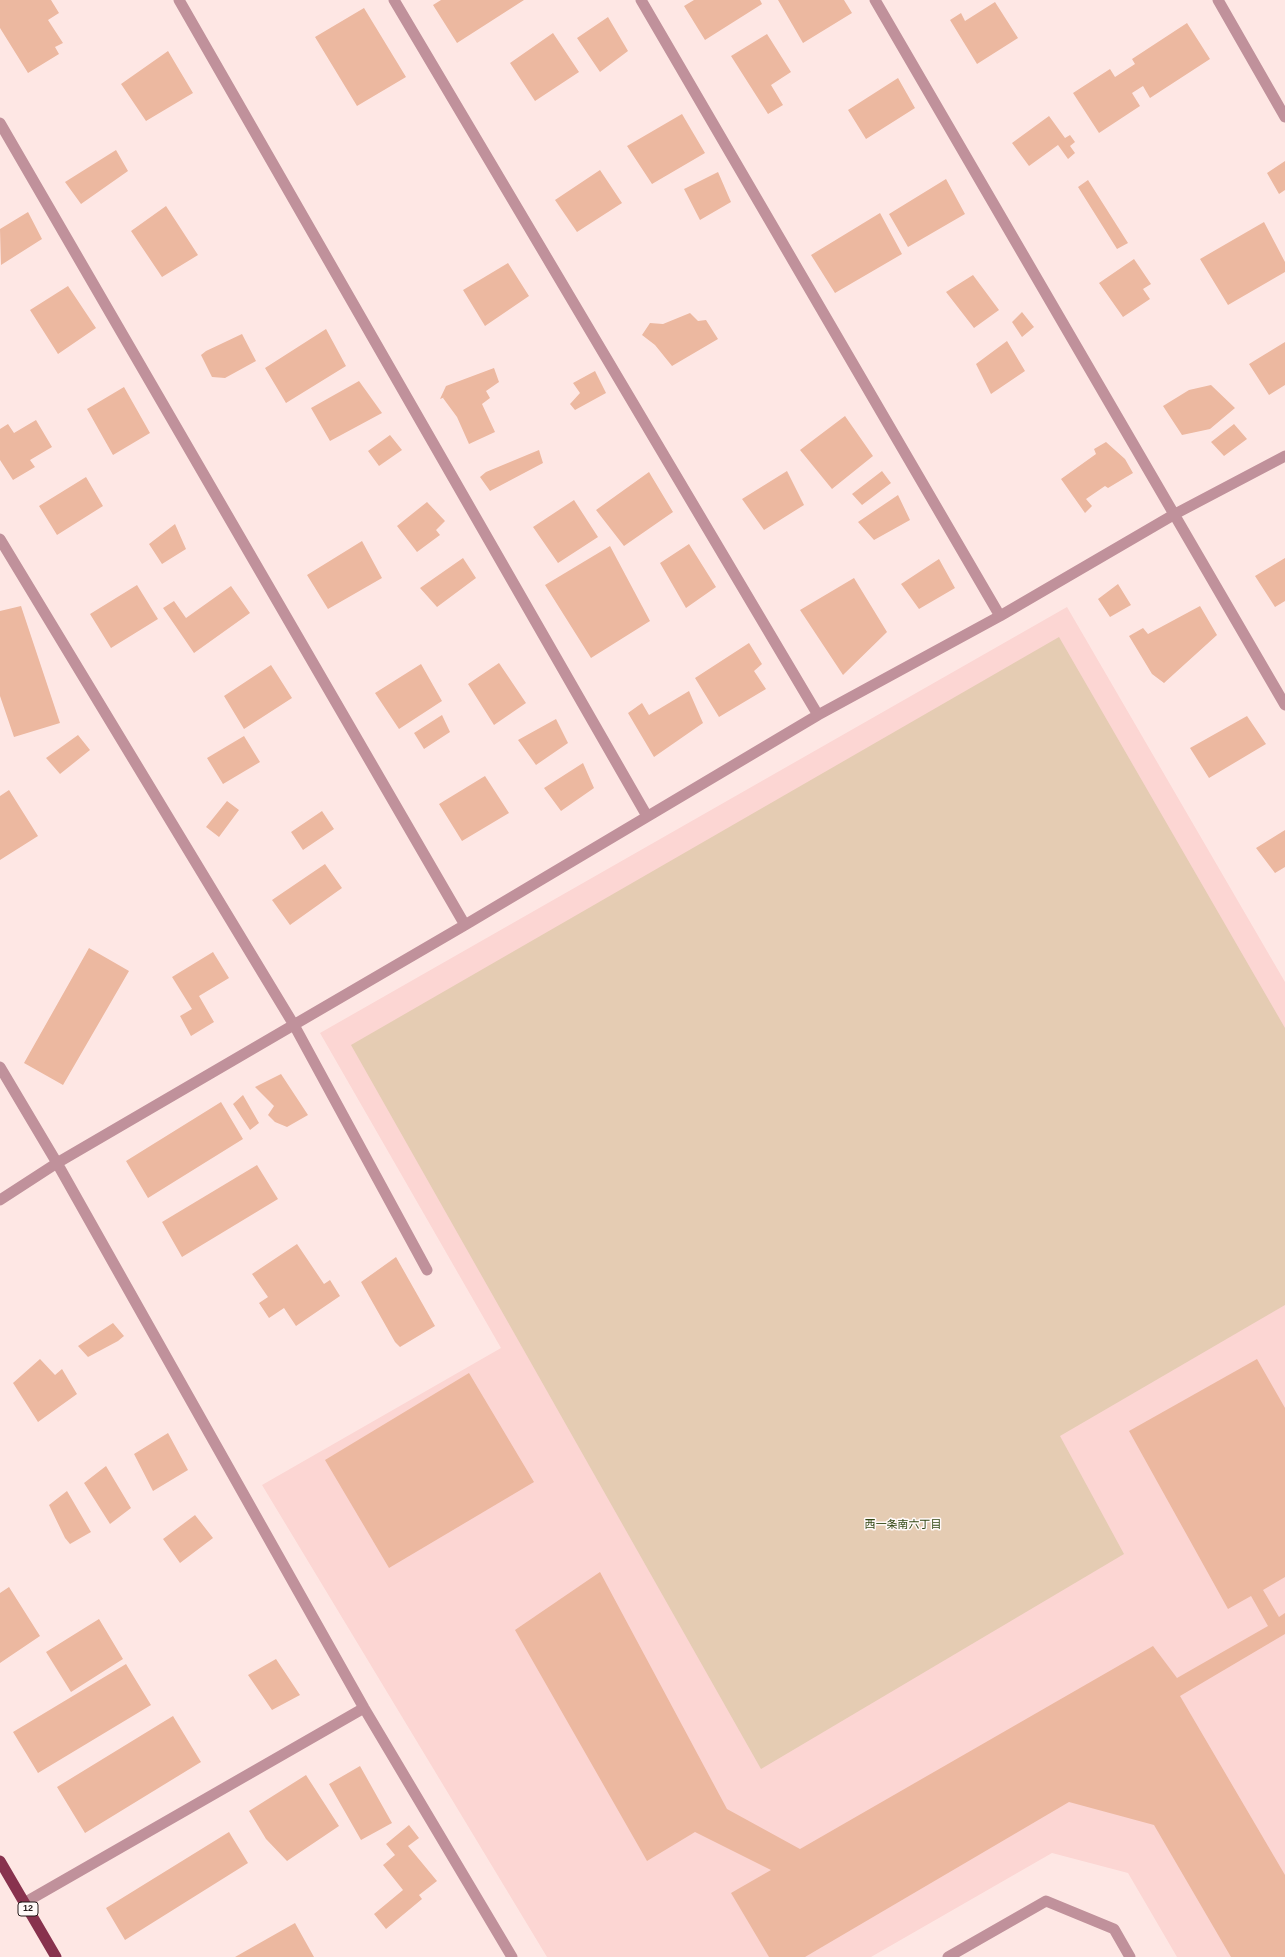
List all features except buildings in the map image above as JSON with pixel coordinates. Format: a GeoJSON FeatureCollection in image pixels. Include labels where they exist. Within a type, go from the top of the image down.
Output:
{"type":"FeatureCollection","features":[{"type":"Feature","properties":{"kind":"highway","name":"12"},"geometry":{"type":"LineString","coordinates":[[0,1861],[56,1957]]}},
{"type":"Feature","properties":{"kind":"street"},"geometry":{"type":"LineString","coordinates":[[179,0],[647,816]]}},
{"type":"Feature","properties":{"kind":"street"},"geometry":{"type":"LineString","coordinates":[[394,0],[818,715]]}},
{"type":"Feature","properties":{"kind":"street"},"geometry":{"type":"LineString","coordinates":[[641,0],[1000,616]]}},
{"type":"Feature","properties":{"kind":"street"},"geometry":{"type":"LineString","coordinates":[[875,0],[1285,705]]}},
{"type":"Feature","properties":{"kind":"street"},"geometry":{"type":"LineString","coordinates":[[1218,0],[1285,117]]}},
{"type":"Feature","properties":{"kind":"street"},"geometry":{"type":"LineString","coordinates":[[0,123],[465,925]]}},
{"type":"Feature","properties":{"kind":"street"},"geometry":{"type":"LineString","coordinates":[[0,1200],[57,1163],[465,925],[818,715],[1000,616],[1175,514],[1285,456]]}},
{"type":"Feature","properties":{"kind":"street"},"geometry":{"type":"LineString","coordinates":[[0,539],[294,1025],[427,1270]]}},
{"type":"Feature","properties":{"kind":"street"},"geometry":{"type":"LineString","coordinates":[[0,1068],[57,1163],[364,1708],[512,1957]]}},
{"type":"Feature","properties":{"kind":"street"},"geometry":{"type":"LineString","coordinates":[[24,1903],[364,1708]]}},
{"type":"Feature","properties":{"kind":"street"},"geometry":{"type":"LineString","coordinates":[[948,1957],[1046,1901],[1114,1929],[1130,1957]]}},
{"type":"Feature","properties":{"kind":"shaded area"},"geometry":{"type":"Polygon","coordinates":[[[1067,607],[1285,982],[1285,1957],[1177,1957],[1128,1873],[1052,1853],[871,1957],[547,1957],[262,1485],[501,1348],[320,1033],[1067,607]]]}},
{"type":"Feature","properties":{"kind":"shaded area"},"geometry":{"type":"Polygon","coordinates":[[[1059,637],[1285,1028],[1285,1305],[1060,1436],[1124,1554],[761,1769],[351,1045],[1059,637]]]}},
{"type":"Feature","properties":{"kind":"district","name":"西一条南六丁目"},"geometry":{"type":"Point","coordinates":[903,1525]}}]}
